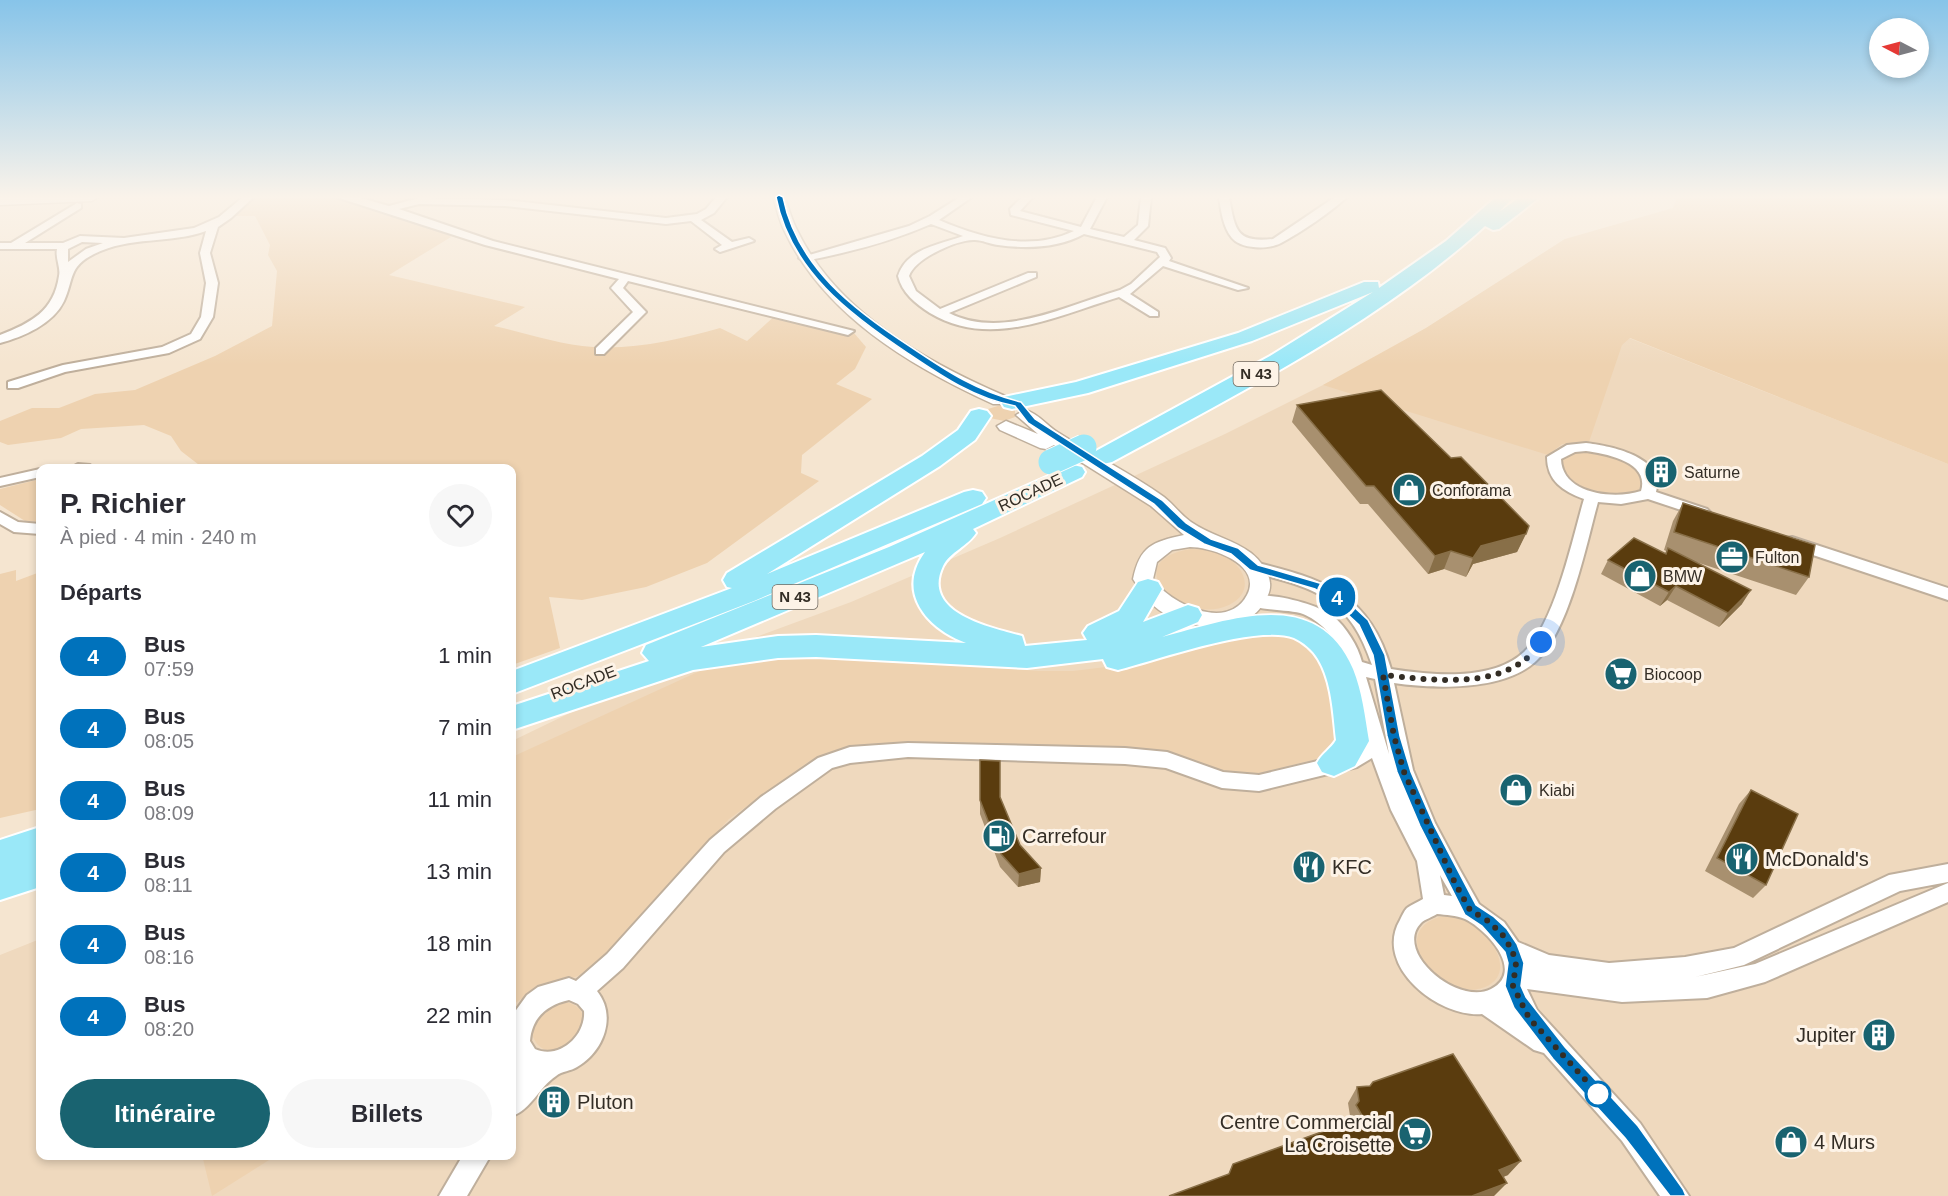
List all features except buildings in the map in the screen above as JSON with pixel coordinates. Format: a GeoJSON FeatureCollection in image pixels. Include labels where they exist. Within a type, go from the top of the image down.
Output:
{"type":"FeatureCollection","features":[{"type":"Feature","properties":{"kind":"highway","name":"N 43"},"geometry":{"type":"LineString","coordinates":[[1078,460],[1371,285],[1414,253]]}},
{"type":"Feature","properties":{"kind":"highway","name":"ROCADE"},"geometry":{"type":"LineString","coordinates":[[516,690],[735,622],[888,558],[1078,460],[1231,389],[1325,334],[1441,253]]}},
{"type":"Feature","properties":{"kind":"highway"},"geometry":{"type":"LineString","coordinates":[[1402,281],[1428,270],[1453,253]]}},
{"type":"Feature","properties":{"kind":"highway"},"geometry":{"type":"LineString","coordinates":[[516,689],[748,575],[931,461],[999,408],[1054,395],[1245,337],[1371,285]]}},
{"type":"Feature","properties":{"kind":"highway"},"geometry":{"type":"LineString","coordinates":[[1078,460],[965,531],[940,550],[928,567],[925,580],[930,600],[937,611],[949,622],[983,638],[1010,644],[1062,642],[1108,630],[1126,622],[1138,611],[1148,589]]}},
{"type":"Feature","properties":{"kind":"highway"},"geometry":{"type":"LineString","coordinates":[[516,717],[691,659],[778,647],[816,646],[1027,657],[1069,654],[1109,647],[1188,615]]}},
{"type":"Feature","properties":{"kind":"highway"},"geometry":{"type":"LineString","coordinates":[[964,654],[1021,665],[1081,666],[1248,626],[1270,624],[1291,626],[1316,636],[1329,651],[1341,674],[1353,741],[1343,757],[1334,764]]}},
{"type":"Feature","properties":{"kind":"highway"},"geometry":{"type":"LineString","coordinates":[[0,855],[36,843]]}},
{"type":"Feature","properties":{"kind":"highway"},"geometry":{"type":"LineString","coordinates":[[0,884],[36,872]]}},
{"type":"Feature","properties":{"kind":"street"},"geometry":{"type":"LineString","coordinates":[[61,253],[65,272]]}},
{"type":"Feature","properties":{"kind":"street"},"geometry":{"type":"LineString","coordinates":[[0,339],[21,331],[50,312],[56,305],[65,272],[75,261],[89,253]]}},
{"type":"Feature","properties":{"kind":"street"},"geometry":{"type":"LineString","coordinates":[[14,385],[63,369],[165,350],[196,336],[207,317],[212,283],[205,253]]}},
{"type":"Feature","properties":{"kind":"street"},"geometry":{"type":"LineString","coordinates":[[529,253],[848,331]]}},
{"type":"Feature","properties":{"kind":"street"},"geometry":{"type":"LineString","coordinates":[[801,253],[833,293],[867,322],[1019,422],[1006,426]]}},
{"type":"Feature","properties":{"kind":"street"},"geometry":{"type":"LineString","coordinates":[[804,258],[828,253]]}},
{"type":"Feature","properties":{"kind":"street"},"geometry":{"type":"LineString","coordinates":[[814,272],[834,253]]}},
{"type":"Feature","properties":{"kind":"street"},"geometry":{"type":"LineString","coordinates":[[926,253],[904,269],[902,278],[905,287],[913,296],[958,322],[993,327],[1016,324],[1121,293],[1135,286],[1162,262],[1165,253]]}},
{"type":"Feature","properties":{"kind":"street"},"geometry":{"type":"LineString","coordinates":[[1162,262],[1242,288]]}},
{"type":"Feature","properties":{"kind":"street"},"geometry":{"type":"LineString","coordinates":[[942,312],[1032,275]]}},
{"type":"Feature","properties":{"kind":"street"},"geometry":{"type":"LineString","coordinates":[[600,351],[639,312],[617,288],[626,278]]}},
{"type":"Feature","properties":{"kind":"street"},"geometry":{"type":"LineString","coordinates":[[1121,293],[1154,314]]}},
{"type":"Feature","properties":{"kind":"street"},"geometry":{"type":"LineString","coordinates":[[999,408],[992,425],[1006,426],[1036,438],[1151,511],[1164,529],[1166,545]]}},
{"type":"Feature","properties":{"kind":"street"},"geometry":{"type":"LineString","coordinates":[[999,408],[1050,435],[1158,502],[1182,525],[1208,542],[1234,551],[1254,567],[1319,586],[1350,608],[1373,638],[1404,772],[1421,814],[1470,910]]}},
{"type":"Feature","properties":{"kind":"street"},"geometry":{"type":"LineString","coordinates":[[1648,494],[1651,483],[1643,469],[1618,454],[1602,449],[1572,447],[1554,457],[1552,464],[1560,478],[1592,497],[1625,501],[1648,494],[1715,516]]}},
{"type":"Feature","properties":{"kind":"street"},"geometry":{"type":"LineString","coordinates":[[0,482],[36,474]]}},
{"type":"Feature","properties":{"kind":"street"},"geometry":{"type":"LineString","coordinates":[[1356,667],[1383,675],[1463,680],[1508,671],[1532,657],[1551,627],[1592,497]]}},
{"type":"Feature","properties":{"kind":"street"},"geometry":{"type":"LineString","coordinates":[[0,517],[14,527],[36,529]]}},
{"type":"Feature","properties":{"kind":"street"},"geometry":{"type":"LineString","coordinates":[[1782,538],[1948,594]]}},
{"type":"Feature","properties":{"kind":"street"},"geometry":{"type":"LineString","coordinates":[[1208,542],[1185,541],[1166,545],[1147,559],[1143,568],[1148,589],[1164,605],[1188,615],[1219,618],[1245,610],[1254,602],[1260,591],[1260,579],[1254,567]]}},
{"type":"Feature","properties":{"kind":"street"},"geometry":{"type":"LineString","coordinates":[[1254,602],[1299,606],[1327,620],[1345,642],[1356,667],[1371,731],[1401,810],[1427,861],[1435,904]]}},
{"type":"Feature","properties":{"kind":"street"},"geometry":{"type":"LineString","coordinates":[[581,991],[615,961],[717,846],[768,803],[825,763],[850,755],[908,750],[1125,756],[1167,760],[1222,780],[1259,783],[1358,759],[1369,750],[1371,731]]}},
{"type":"Feature","properties":{"kind":"street"},"geometry":{"type":"LineString","coordinates":[[1512,950],[1548,965],[1609,974],[1685,968],[1736,958],[1897,882],[1948,873]]}},
{"type":"Feature","properties":{"kind":"street"},"geometry":{"type":"LineString","coordinates":[[1514,981],[1622,991],[1707,987],[1757,974],[1948,892]]}},
{"type":"Feature","properties":{"kind":"street"},"geometry":{"type":"LineString","coordinates":[[1514,981],[1502,997],[1486,1003],[1474,1004],[1447,996],[1424,980],[1408,959],[1404,932],[1409,919],[1420,909],[1435,904],[1452,905],[1470,910],[1488,921],[1502,934],[1512,950],[1514,981],[1529,1018],[1631,1132],[1676,1196]]}},
{"type":"Feature","properties":{"kind":"street"},"geometry":{"type":"LineString","coordinates":[[556,991],[581,991],[590,997],[596,1006],[596,1027],[591,1038],[575,1054],[550,1064],[538,1064],[522,1052],[518,1041],[519,1029],[532,1005],[556,991]]}},
{"type":"Feature","properties":{"kind":"street"},"geometry":{"type":"LineString","coordinates":[[1486,1003],[1559,1053]]}},
{"type":"Feature","properties":{"kind":"street"},"geometry":{"type":"LineString","coordinates":[[516,1074],[522,1052]]}},
{"type":"Feature","properties":{"kind":"street"},"geometry":{"type":"LineString","coordinates":[[516,1100],[550,1064]]}},
{"type":"Feature","properties":{"kind":"street"},"geometry":{"type":"LineString","coordinates":[[453,1196],[475,1160]]}},
{"type":"Feature","properties":{"kind":"shaded area"},"geometry":{"type":"Polygon","coordinates":[[[268,253],[425,253],[389,275],[525,307],[494,326],[581,346],[641,345],[673,340],[720,328],[747,341],[778,313],[854,333],[866,347],[855,369],[836,384],[872,399],[802,455],[801,473],[819,481],[707,563],[646,587],[582,600],[549,597],[560,648],[516,664],[516,464],[198,464],[181,451],[171,436],[144,425],[81,429],[61,438],[8,445],[0,442],[0,421],[32,408],[59,408],[95,394],[135,390],[215,356],[272,326],[277,271],[268,253]]]}},
{"type":"Feature","properties":{"kind":"shaded area"},"geometry":{"type":"Polygon","coordinates":[[[1543,253],[1597,253],[1689,293],[1629,338],[1948,464],[1948,1196],[0,1196],[0,955],[36,941],[36,1160],[516,1160],[516,739],[636,681],[851,602],[1000,538],[1225,434],[1355,369],[1428,327],[1543,253]]]}},
{"type":"Feature","properties":{"kind":"shaded area"},"geometry":{"type":"Polygon","coordinates":[[[1543,253],[1948,253],[1948,464],[1630,338],[1622,345],[1589,442],[1562,444],[1548,455],[1323,385],[1426,328],[1543,253]]]}},
{"type":"Feature","properties":{"kind":"shaded area"},"geometry":{"type":"Polygon","coordinates":[[[1004,404],[1015,409],[1015,417],[1004,421],[990,418],[988,409],[1004,404]]]}},
{"type":"Feature","properties":{"kind":"shaded area"},"geometry":{"type":"Polygon","coordinates":[[[1578,450],[1612,455],[1630,462],[1641,473],[1644,487],[1635,493],[1612,497],[1589,491],[1578,485],[1561,471],[1561,458],[1578,450]]]}},
{"type":"Feature","properties":{"kind":"shaded area"},"geometry":{"type":"Polygon","coordinates":[[[36,480],[36,522],[25,521],[0,505],[0,489],[36,480]]]}},
{"type":"Feature","properties":{"kind":"shaded area"},"geometry":{"type":"Polygon","coordinates":[[[1191,549],[1218,553],[1237,565],[1245,586],[1237,600],[1229,605],[1210,609],[1192,607],[1176,600],[1164,590],[1157,578],[1158,566],[1169,556],[1191,549]]]}},
{"type":"Feature","properties":{"kind":"shaded area"},"geometry":{"type":"Polygon","coordinates":[[[16,570],[16,581],[36,574],[36,810],[0,818],[0,574],[16,570]]]}},
{"type":"Feature","properties":{"kind":"shaded area"},"geometry":{"type":"Polygon","coordinates":[[[1280,629],[1316,644],[1346,730],[1333,751],[1317,759],[1251,775],[1232,773],[1159,751],[1126,748],[944,742],[856,747],[834,751],[808,762],[729,819],[597,963],[578,976],[540,987],[516,1002],[516,755],[726,659],[778,651],[1038,671],[1073,671],[1106,667],[1280,629]]]}},
{"type":"Feature","properties":{"kind":"shaded area"},"geometry":{"type":"Polygon","coordinates":[[[1443,916],[1466,921],[1485,935],[1497,953],[1500,963],[1495,981],[1485,987],[1468,990],[1452,986],[1425,964],[1418,950],[1418,936],[1426,924],[1443,916]]]}},
{"type":"Feature","properties":{"kind":"shaded area"},"geometry":{"type":"Polygon","coordinates":[[[566,1002],[579,1008],[583,1018],[580,1029],[573,1040],[562,1047],[550,1050],[540,1047],[532,1034],[536,1021],[548,1008],[566,1002]]]}},
{"type":"Feature","properties":{"kind":"shaded area"},"geometry":{"type":"Polygon","coordinates":[[[203,1160],[269,1160],[212,1196],[203,1160]]]}},
{"type":"Feature","properties":{"kind":"bus line","name":"4"},"geometry":{"type":"LineString","coordinates":[[801,253],[823,283],[843,302],[900,345],[960,384],[999,400],[1018,404],[1031,421],[1050,435],[1158,502],[1182,525],[1208,542],[1234,551],[1246,558],[1254,567],[1319,586],[1350,608],[1364,623],[1379,655],[1394,736],[1404,772],[1421,814],[1470,910],[1488,921],[1502,934],[1512,950],[1516,963],[1516,977],[1513,986],[1520,1003],[1529,1018],[1559,1053],[1631,1132],[1676,1196]]}},
{"type":"Feature","properties":{"kind":"place","name":"Saturne"},"geometry":{"type":"Point","coordinates":[1661,472]}},
{"type":"Feature","properties":{"kind":"place","name":"Conforama"},"geometry":{"type":"Point","coordinates":[1409,490]}},
{"type":"Feature","properties":{"kind":"place","name":"Fulton"},"geometry":{"type":"Point","coordinates":[1732,557]}},
{"type":"Feature","properties":{"kind":"place","name":"BMW"},"geometry":{"type":"Point","coordinates":[1640,576]}},
{"type":"Feature","properties":{"kind":"place","name":"Biocoop"},"geometry":{"type":"Point","coordinates":[1621,674]}},
{"type":"Feature","properties":{"kind":"place","name":"Kiabi"},"geometry":{"type":"Point","coordinates":[1516,790]}},
{"type":"Feature","properties":{"kind":"place","name":"Carrefour"},"geometry":{"type":"Point","coordinates":[999,836]}},
{"type":"Feature","properties":{"kind":"place","name":"McDonald's"},"geometry":{"type":"Point","coordinates":[1742,859]}},
{"type":"Feature","properties":{"kind":"place","name":"KFC"},"geometry":{"type":"Point","coordinates":[1309,867]}},
{"type":"Feature","properties":{"kind":"place","name":"Jupiter"},"geometry":{"type":"Point","coordinates":[1879,1035]}},
{"type":"Feature","properties":{"kind":"place","name":"Pluton"},"geometry":{"type":"Point","coordinates":[554,1102]}},
{"type":"Feature","properties":{"kind":"place","name":"Centre Commercial La Croisette"},"geometry":{"type":"Point","coordinates":[1415,1134]}},
{"type":"Feature","properties":{"kind":"place","name":"4 Murs"},"geometry":{"type":"Point","coordinates":[1791,1142]}},
{"type":"Feature","properties":{"kind":"route"},"geometry":{"type":"LineString","coordinates":[[1541,642],[1532,657],[1508,671],[1463,680],[1383,675],[1394,736],[1404,772],[1421,814],[1455,883],[1470,910],[1488,921],[1502,934],[1512,950],[1516,963],[1516,977],[1513,986],[1529,1018],[1601,1097],[1598,1094]]}}]}
